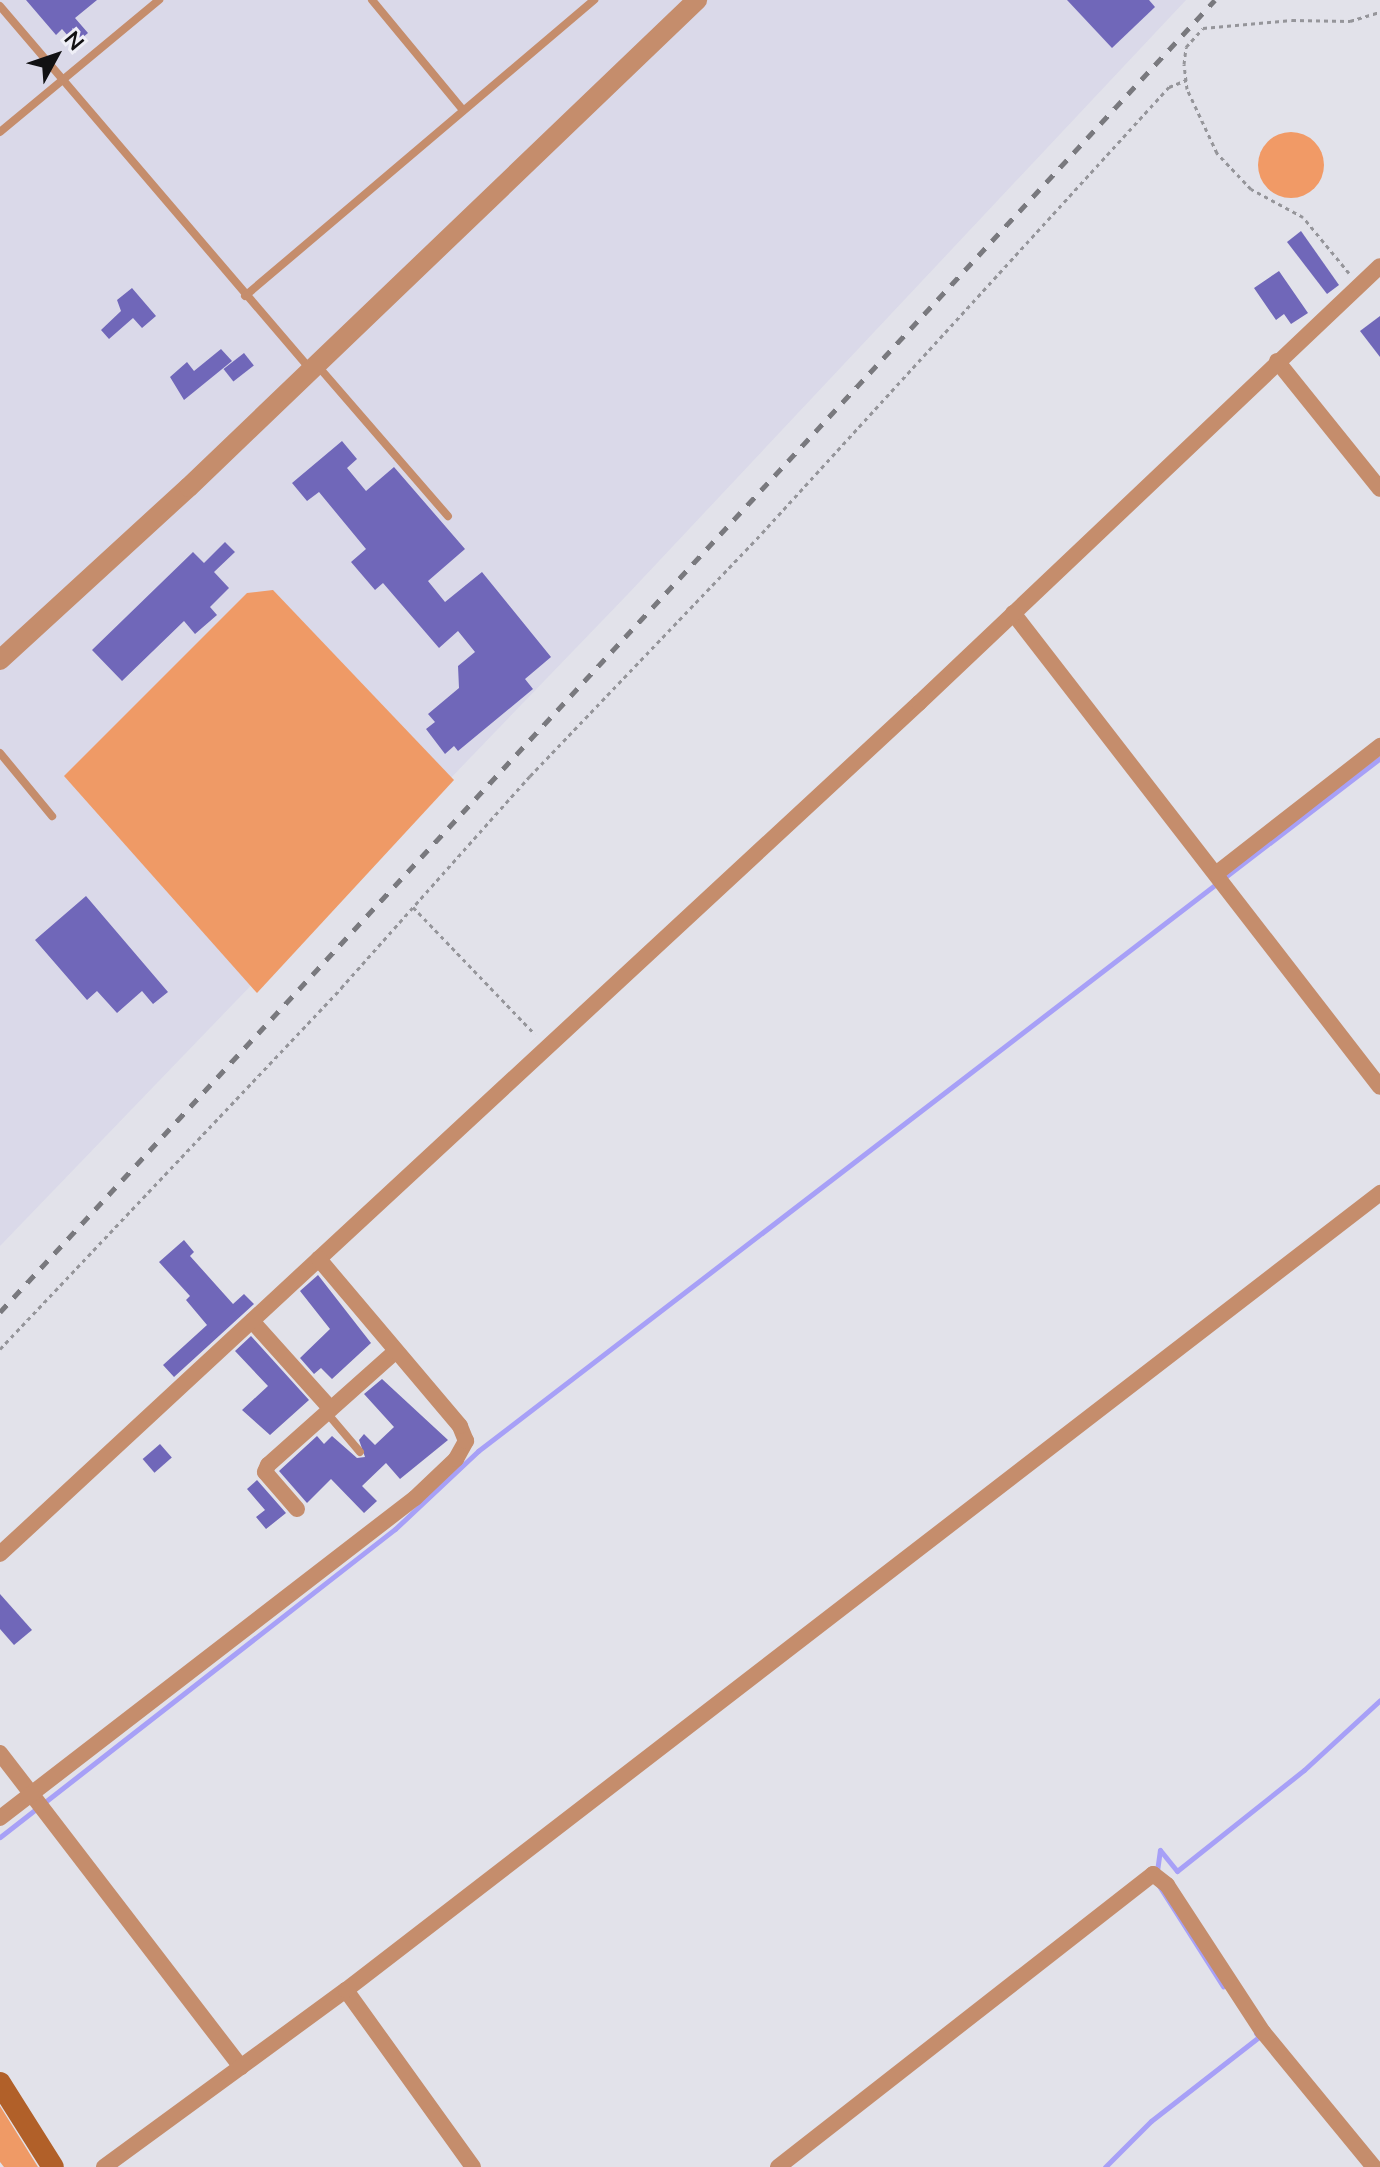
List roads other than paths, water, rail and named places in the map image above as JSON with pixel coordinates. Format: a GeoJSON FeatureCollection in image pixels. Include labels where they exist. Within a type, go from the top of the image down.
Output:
{"type":"FeatureCollection","features":[{"type":"Feature","properties":{"kind":"main road"},"geometry":{"type":"LineString","coordinates":[[0,2083],[53,2167]]}},
{"type":"Feature","properties":{"kind":"street"},"geometry":{"type":"LineString","coordinates":[[0,660],[313,367],[697,0]]}},
{"type":"Feature","properties":{"kind":"street"},"geometry":{"type":"LineString","coordinates":[[0,1554],[1013,613],[1380,266]]}},
{"type":"Feature","properties":{"kind":"street"},"geometry":{"type":"LineString","coordinates":[[1277,361],[1377,479]]}},
{"type":"Feature","properties":{"kind":"street"},"geometry":{"type":"LineString","coordinates":[[1013,613],[1380,1087]]}},
{"type":"Feature","properties":{"kind":"street"},"geometry":{"type":"LineString","coordinates":[[1217,873],[1380,746]]}},
{"type":"Feature","properties":{"kind":"street"},"geometry":{"type":"LineString","coordinates":[[104,2167],[346,1990],[1380,1193]]}},
{"type":"Feature","properties":{"kind":"street"},"geometry":{"type":"LineString","coordinates":[[0,1818],[415,1498],[456,1459],[466,1441],[460,1426],[319,1259]]}},
{"type":"Feature","properties":{"kind":"street"},"geometry":{"type":"LineString","coordinates":[[252,1321],[328,1411]]}},
{"type":"Feature","properties":{"kind":"street"},"geometry":{"type":"LineString","coordinates":[[297,1509],[265,1472],[396,1351]]}},
{"type":"Feature","properties":{"kind":"street"},"geometry":{"type":"LineString","coordinates":[[0,1753],[241,2067]]}},
{"type":"Feature","properties":{"kind":"street"},"geometry":{"type":"LineString","coordinates":[[778,2167],[1153,1874],[1167,1885],[1263,2032],[1374,2167]]}},
{"type":"Feature","properties":{"kind":"street"},"geometry":{"type":"LineString","coordinates":[[346,1990],[473,2167]]}},
{"type":"Feature","properties":{"kind":"lane"},"geometry":{"type":"LineString","coordinates":[[0,132],[159,0]]}},
{"type":"Feature","properties":{"kind":"lane"},"geometry":{"type":"LineString","coordinates":[[372,0],[463,110]]}},
{"type":"Feature","properties":{"kind":"lane"},"geometry":{"type":"LineString","coordinates":[[245,296],[594,0]]}},
{"type":"Feature","properties":{"kind":"lane"},"geometry":{"type":"LineString","coordinates":[[0,6],[245,296],[448,516]]}},
{"type":"Feature","properties":{"kind":"lane"},"geometry":{"type":"LineString","coordinates":[[0,753],[52,816]]}},
{"type":"Feature","properties":{"kind":"lane"},"geometry":{"type":"LineString","coordinates":[[328,1411],[360,1452]]}},
{"type":"Feature","properties":{"kind":"waterway"},"geometry":{"type":"LineString","coordinates":[[0,1837],[395,1529],[478,1451],[1380,758]]}},
{"type":"Feature","properties":{"kind":"waterway"},"geometry":{"type":"LineString","coordinates":[[1157,1871],[1160,1850],[1177,1871],[1304,1770],[1380,1700]]}},
{"type":"Feature","properties":{"kind":"waterway"},"geometry":{"type":"LineString","coordinates":[[1156,1881],[1223,1986]]}},
{"type":"Feature","properties":{"kind":"waterway"},"geometry":{"type":"LineString","coordinates":[[1105,2167],[1151,2121],[1259,2037],[1256,2033]]}},
{"type":"Feature","properties":{"kind":"railway"},"geometry":{"type":"LineString","coordinates":[[0,1312],[1215,0]]}}]}
